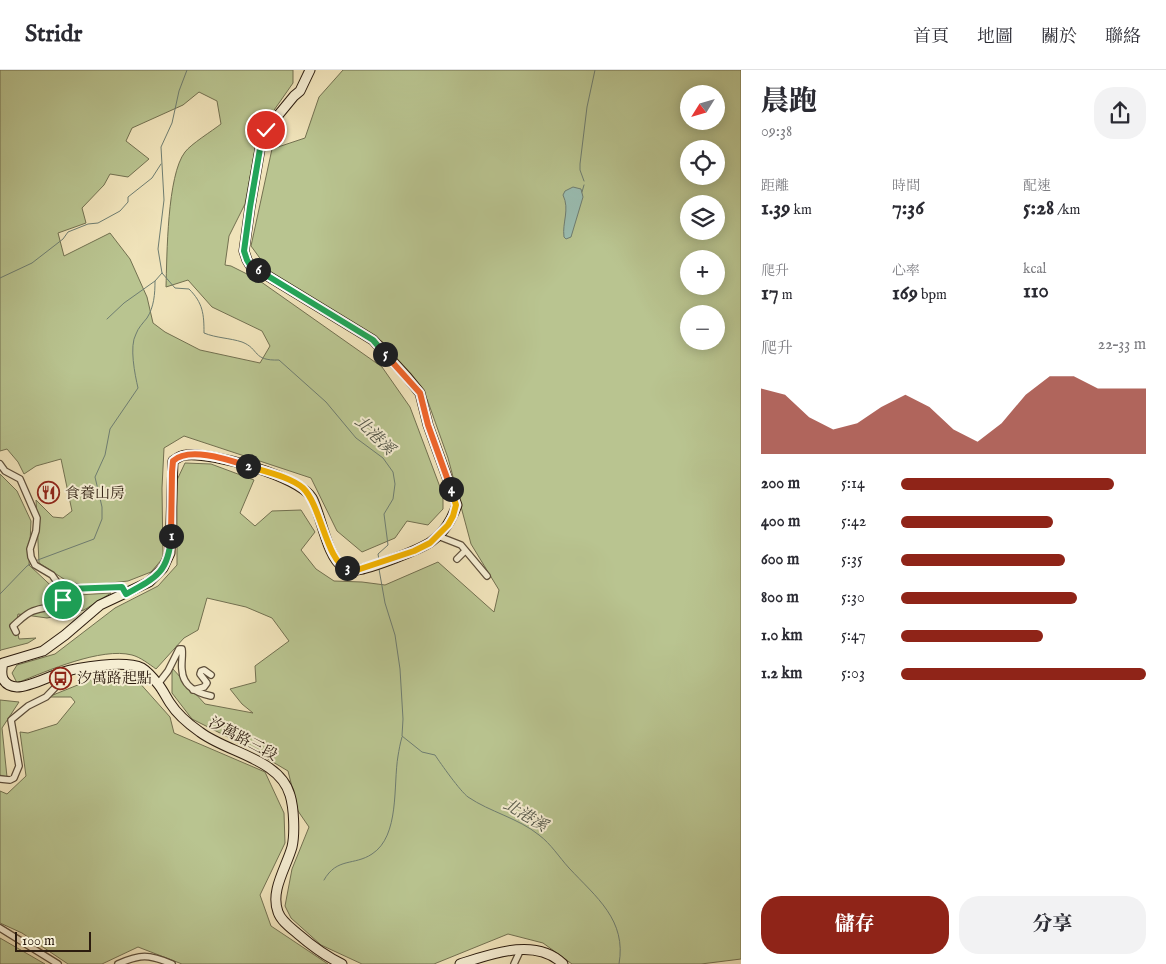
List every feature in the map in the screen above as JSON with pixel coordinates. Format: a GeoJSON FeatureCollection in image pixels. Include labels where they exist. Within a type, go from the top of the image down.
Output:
{"type":"FeatureCollection","features":[{"type":"Feature","properties":{"kind":"street"},"geometry":{"type":"LineString","coordinates":[[310,70],[300,91],[266,130],[261,143],[245,242],[244,251],[247,260],[250,265],[284,287],[373,340],[420,393],[428,425],[456,505],[448,525],[438,536],[461,545],[487,576]]}},
{"type":"Feature","properties":{"kind":"street","name":"汐萬路三段"},"geometry":{"type":"LineString","coordinates":[[342,964],[327,957],[304,940],[278,915],[275,903],[276,896],[292,846],[294,824],[290,795],[283,780],[274,770],[237,751],[214,742],[197,730],[172,705],[158,684],[142,668],[126,665],[105,665],[72,670],[18,687],[8,685],[2,679],[3,663],[43,651],[100,605],[149,582],[163,568],[170,553],[173,461],[185,455],[202,455],[230,460],[287,479],[301,486],[312,498],[333,557],[342,567],[357,570],[414,551],[430,543],[438,536]]}},
{"type":"Feature","properties":{"kind":"street"},"geometry":{"type":"LineString","coordinates":[[0,464],[5,471],[20,479],[37,518],[36,531],[30,549],[30,557],[35,565],[52,575],[59,585],[68,589],[122,587],[126,594]]}},
{"type":"Feature","properties":{"kind":"street"},"geometry":{"type":"LineString","coordinates":[[457,559],[465,552]]}},
{"type":"Feature","properties":{"kind":"street"},"geometry":{"type":"LineString","coordinates":[[16,632],[13,626],[25,616],[33,611],[59,604],[68,589]]}},
{"type":"Feature","properties":{"kind":"street"},"geometry":{"type":"LineString","coordinates":[[158,684],[168,672],[179,649],[182,649],[182,671],[188,685],[198,693],[211,696]]}},
{"type":"Feature","properties":{"kind":"street"},"geometry":{"type":"LineString","coordinates":[[0,779],[10,780],[14,778],[19,766],[11,720],[28,706],[46,697],[72,670]]}},
{"type":"Feature","properties":{"kind":"street"},"geometry":{"type":"LineString","coordinates":[[193,690],[204,687],[207,683],[200,674],[201,671],[204,670],[211,675]]}},
{"type":"Feature","properties":{"kind":"street"},"geometry":{"type":"LineString","coordinates":[[0,928],[58,964]]}},
{"type":"Feature","properties":{"kind":"street"},"geometry":{"type":"LineString","coordinates":[[460,964],[493,954],[521,949],[537,950],[550,954],[562,964]]}},
{"type":"Feature","properties":{"kind":"street"},"geometry":{"type":"LineString","coordinates":[[514,964],[521,949]]}},
{"type":"Feature","properties":{"kind":"street"},"geometry":{"type":"LineString","coordinates":[[118,964],[132,958],[148,956],[172,964]]}},
{"type":"Feature","properties":{"kind":"green space"},"geometry":{"type":"Polygon","coordinates":[[[0,70],[293,70],[293,83],[258,133],[245,204],[229,236],[225,265],[257,279],[382,367],[410,407],[443,495],[443,509],[428,525],[407,521],[395,538],[362,552],[337,531],[311,478],[184,436],[164,448],[162,488],[163,558],[151,572],[128,581],[86,586],[67,581],[39,563],[36,500],[53,517],[63,518],[72,511],[61,459],[36,466],[24,474],[18,462],[7,449],[0,451],[0,70]],[[199,92],[183,105],[132,128],[126,141],[149,159],[128,177],[110,174],[104,185],[82,208],[86,223],[58,233],[64,256],[110,233],[130,259],[147,297],[153,323],[165,332],[200,350],[260,363],[270,346],[262,331],[212,307],[188,280],[166,287],[169,216],[171,197],[179,163],[188,149],[221,124],[217,101],[199,92]]]}},
{"type":"Feature","properties":{"kind":"green space"},"geometry":{"type":"Polygon","coordinates":[[[343,70],[741,70],[741,959],[701,964],[572,964],[543,943],[508,934],[434,964],[362,964],[321,945],[291,918],[285,906],[292,869],[309,827],[298,811],[288,771],[246,746],[192,719],[172,693],[172,668],[205,704],[253,713],[242,704],[230,689],[256,682],[255,666],[289,641],[272,618],[246,607],[207,598],[198,630],[184,638],[156,669],[132,655],[119,653],[105,654],[43,672],[17,683],[12,673],[17,665],[55,654],[115,608],[158,586],[177,565],[177,480],[185,463],[211,464],[254,480],[240,513],[255,526],[272,511],[301,510],[315,532],[301,550],[316,569],[334,581],[385,585],[438,562],[494,612],[499,590],[471,544],[448,458],[427,399],[383,342],[270,272],[251,246],[272,149],[305,138],[319,97],[343,70]]]}},
{"type":"Feature","properties":{"kind":"green space"},"geometry":{"type":"Polygon","coordinates":[[[0,474],[17,491],[31,521],[29,565],[62,596],[111,593],[84,610],[47,618],[18,614],[16,625],[19,639],[36,638],[28,643],[0,651],[0,474]]]}},
{"type":"Feature","properties":{"kind":"green space"},"geometry":{"type":"Polygon","coordinates":[[[100,676],[137,680],[170,717],[174,733],[265,772],[284,813],[285,843],[260,895],[271,926],[328,964],[182,964],[138,947],[102,964],[68,964],[22,933],[0,923],[0,791],[7,794],[26,776],[20,732],[28,733],[57,724],[75,702],[71,697],[48,697],[100,676]]]}},
{"type":"Feature","properties":{"kind":"green space"},"geometry":{"type":"Polygon","coordinates":[[[0,700],[19,702],[2,728],[7,777],[0,775],[0,700]]]}},
{"type":"Feature","properties":{"kind":"green space"},"geometry":{"type":"Polygon","coordinates":[[[0,938],[45,964],[0,964],[0,938]]]}},
{"type":"Feature","properties":{"kind":"water"},"geometry":{"type":"Polygon","coordinates":[[[573,187],[581,189],[583,197],[571,237],[566,239],[564,232],[566,206],[563,195],[565,191],[573,187]]]}},
{"type":"Feature","properties":{"kind":"waterway","name":"北港溪"},"geometry":{"type":"LineString","coordinates":[[187,70],[179,91],[172,123],[161,147],[164,200],[158,249],[162,273],[175,288],[189,289],[197,299],[203,314],[204,333],[242,342],[264,359],[279,360],[326,402],[356,438],[383,458],[393,472],[395,484],[393,499],[384,514],[388,545],[378,554],[379,560]]}},
{"type":"Feature","properties":{"kind":"waterway"},"geometry":{"type":"LineString","coordinates":[[584,181],[580,164],[587,107],[595,70]]}},
{"type":"Feature","properties":{"kind":"waterway"},"geometry":{"type":"LineString","coordinates":[[0,278],[32,263],[63,239],[68,232],[88,224],[98,223],[120,211],[128,202],[128,197],[152,178],[161,164]]}},
{"type":"Feature","properties":{"kind":"waterway"},"geometry":{"type":"LineString","coordinates":[[582,192],[584,185]]}},
{"type":"Feature","properties":{"kind":"waterway"},"geometry":{"type":"LineString","coordinates":[[35,561],[94,539],[102,519],[102,507],[95,477],[105,455],[110,429],[138,388],[133,361],[134,339],[149,314],[154,300],[155,281],[162,273]]}},
{"type":"Feature","properties":{"kind":"waterway"},"geometry":{"type":"LineString","coordinates":[[107,319],[124,303],[155,281]]}},
{"type":"Feature","properties":{"kind":"waterway"},"geometry":{"type":"LineString","coordinates":[[0,594],[32,563]]}},
{"type":"Feature","properties":{"kind":"waterway","name":"北港溪"},"geometry":{"type":"LineString","coordinates":[[379,569],[385,603],[395,635],[400,669],[403,719],[402,736],[422,752],[435,755],[468,797],[531,829],[547,842],[607,910],[614,922],[618,935],[620,948],[619,964]]}},
{"type":"Feature","properties":{"kind":"waterway"},"geometry":{"type":"LineString","coordinates":[[324,880],[334,868],[365,858],[381,846],[387,835],[394,809],[397,768],[402,737]]}},
{"type":"Feature","properties":{"kind":"place","name":"食養山房"},"geometry":{"type":"Point","coordinates":[49,493]}},
{"type":"Feature","properties":{"kind":"place","name":"汐萬路起點"},"geometry":{"type":"Point","coordinates":[61,678]}},
{"type":"Feature","properties":{"kind":"route"},"geometry":{"type":"LineString","coordinates":[[63,600],[68,589],[122,587],[126,594],[149,582],[163,568],[170,553],[173,461],[185,455],[202,455],[230,460],[287,479],[301,486],[312,498],[333,557],[342,567],[357,570],[414,551],[430,543],[448,525],[453,516],[456,505],[428,425],[420,393],[373,340],[284,287],[250,265],[247,260],[244,251],[250,207],[258,170],[261,143],[266,130]]}}]}
